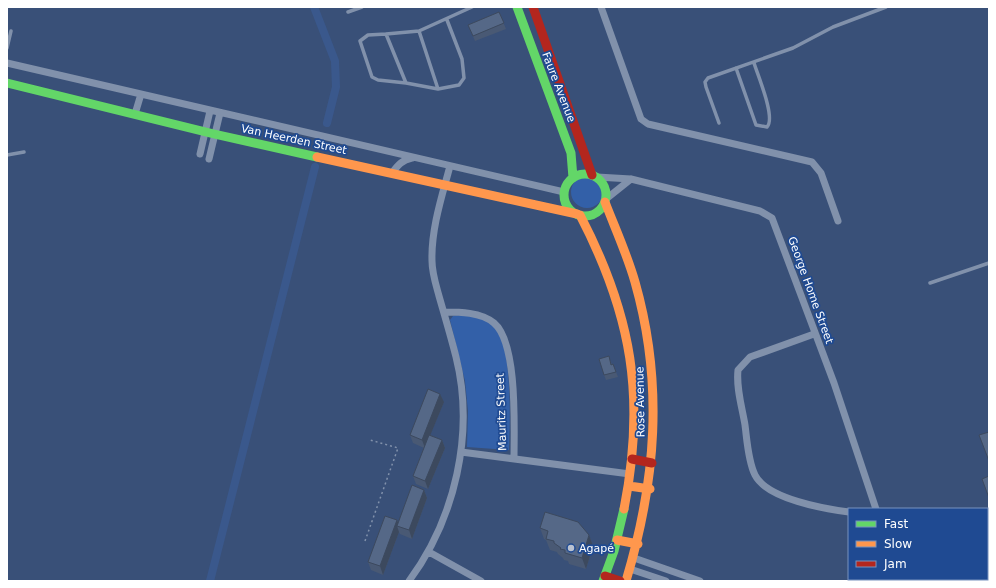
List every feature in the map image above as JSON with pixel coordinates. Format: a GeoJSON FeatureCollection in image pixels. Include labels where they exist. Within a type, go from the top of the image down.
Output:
{"type":"FeatureCollection","features":[{"type":"Feature","properties":{"kind":"street","name":"Faure Avenue"},"geometry":{"type":"LineString","coordinates":[[517,7],[570,153],[573,178]]}},
{"type":"Feature","properties":{"kind":"street","name":"Faure Avenue"},"geometry":{"type":"LineString","coordinates":[[533,7],[594,176]]}},
{"type":"Feature","properties":{"kind":"street"},"geometry":{"type":"LineString","coordinates":[[601,7],[641,119],[648,124],[812,162],[821,173],[838,221]]}},
{"type":"Feature","properties":{"kind":"street","name":"Van Heerden Street"},"geometry":{"type":"LineString","coordinates":[[7,63],[564,192]]}},
{"type":"Feature","properties":{"kind":"street"},"geometry":{"type":"LineString","coordinates":[[543,79],[555,71]]}},
{"type":"Feature","properties":{"kind":"street","name":"Van Heerden Street"},"geometry":{"type":"LineString","coordinates":[[7,83],[214,134],[578,215]]}},
{"type":"Feature","properties":{"kind":"street"},"geometry":{"type":"LineString","coordinates":[[135,114],[141,94]]}},
{"type":"Feature","properties":{"kind":"street"},"geometry":{"type":"LineString","coordinates":[[200,154],[204,131],[210,111]]}},
{"type":"Feature","properties":{"kind":"street"},"geometry":{"type":"LineString","coordinates":[[209,159],[220,113]]}},
{"type":"Feature","properties":{"kind":"street"},"geometry":{"type":"LineString","coordinates":[[392,173],[398,165],[405,160],[414,158]]}},
{"type":"Feature","properties":{"kind":"street"},"geometry":{"type":"LineString","coordinates":[[409,581],[429,552],[445,517],[453,493],[461,452],[461,377],[432,262],[434,233],[450,166]]}},
{"type":"Feature","properties":{"kind":"street"},"geometry":{"type":"LineString","coordinates":[[580,174],[594,176],[605,187],[605,201],[602,208],[592,215],[578,215],[572,211],[565,202],[564,192],[566,185],[573,178],[580,174]]}},
{"type":"Feature","properties":{"kind":"street","name":"George Home Street"},"geometry":{"type":"LineString","coordinates":[[594,176],[632,179],[760,212],[772,218],[814,334],[834,383],[876,508]]}},
{"type":"Feature","properties":{"kind":"street"},"geometry":{"type":"LineString","coordinates":[[605,201],[632,179]]}},
{"type":"Feature","properties":{"kind":"street","name":"Rose Avenue"},"geometry":{"type":"LineString","coordinates":[[605,201],[634,282],[654,374],[655,414],[650,489],[638,544],[626,581]]}},
{"type":"Feature","properties":{"kind":"street","name":"Rose Avenue"},"geometry":{"type":"LineString","coordinates":[[578,215],[601,253],[623,314],[633,376],[635,408],[629,486],[617,540],[604,579]]}},
{"type":"Feature","properties":{"kind":"street","name":"Mauritz Street"},"geometry":{"type":"LineString","coordinates":[[444,312],[471,314],[486,318],[497,326],[507,350],[512,374],[514,459]]}},
{"type":"Feature","properties":{"kind":"street"},"geometry":{"type":"LineString","coordinates":[[814,334],[750,357],[738,370],[737,378],[751,459],[756,477],[772,491],[814,506],[848,512]]}},
{"type":"Feature","properties":{"kind":"street"},"geometry":{"type":"LineString","coordinates":[[461,452],[630,474]]}},
{"type":"Feature","properties":{"kind":"street"},"geometry":{"type":"LineString","coordinates":[[632,459],[652,463]]}},
{"type":"Feature","properties":{"kind":"street"},"geometry":{"type":"LineString","coordinates":[[629,486],[650,489]]}},
{"type":"Feature","properties":{"kind":"street"},"geometry":{"type":"LineString","coordinates":[[617,540],[638,544]]}},
{"type":"Feature","properties":{"kind":"street"},"geometry":{"type":"LineString","coordinates":[[429,552],[481,581]]}},
{"type":"Feature","properties":{"kind":"street"},"geometry":{"type":"LineString","coordinates":[[634,558],[700,581]]}},
{"type":"Feature","properties":{"kind":"street"},"geometry":{"type":"LineString","coordinates":[[630,569],[666,581]]}},
{"type":"Feature","properties":{"kind":"street"},"geometry":{"type":"LineString","coordinates":[[604,579],[620,581]]}},
{"type":"Feature","properties":{"kind":"lane"},"geometry":{"type":"LineString","coordinates":[[348,12],[362,7]]}},
{"type":"Feature","properties":{"kind":"lane"},"geometry":{"type":"LineString","coordinates":[[447,20],[462,59],[464,78],[459,85],[438,89],[378,80],[370,74],[360,41],[368,35],[419,32],[447,20],[455,13],[472,7]]}},
{"type":"Feature","properties":{"kind":"lane"},"geometry":{"type":"LineString","coordinates":[[719,123],[705,82],[708,78],[793,48],[833,27],[886,7]]}},
{"type":"Feature","properties":{"kind":"lane"},"geometry":{"type":"LineString","coordinates":[[7,48],[10,31]]}},
{"type":"Feature","properties":{"kind":"lane"},"geometry":{"type":"LineString","coordinates":[[419,32],[438,89]]}},
{"type":"Feature","properties":{"kind":"lane"},"geometry":{"type":"LineString","coordinates":[[386,34],[406,83]]}},
{"type":"Feature","properties":{"kind":"lane"},"geometry":{"type":"LineString","coordinates":[[736,68],[756,125],[767,127],[770,122],[768,106],[754,63]]}},
{"type":"Feature","properties":{"kind":"lane"},"geometry":{"type":"LineString","coordinates":[[7,155],[24,152]]}},
{"type":"Feature","properties":{"kind":"lane"},"geometry":{"type":"LineString","coordinates":[[930,284],[989,263]]}},
{"type":"Feature","properties":{"kind":"path"},"geometry":{"type":"LineString","coordinates":[[365,541],[398,448],[370,440]]}},
{"type":"Feature","properties":{"kind":"shaded area"},"geometry":{"type":"Polygon","coordinates":[[[590,176],[596,178],[601,183],[603,192],[601,201],[596,206],[584,208],[578,206],[573,201],[571,189],[573,183],[578,178],[590,176]]]}},
{"type":"Feature","properties":{"kind":"shaded area"},"geometry":{"type":"Polygon","coordinates":[[[460,315],[485,319],[493,323],[499,332],[504,346],[509,383],[509,450],[467,447],[468,411],[465,381],[450,320],[453,316],[460,315]]]}},
{"type":"Feature","properties":{"kind":"building"},"geometry":{"type":"Polygon","coordinates":[[[499,12],[504,23],[473,36],[468,25],[499,12]]]}},
{"type":"Feature","properties":{"kind":"building"},"geometry":{"type":"Polygon","coordinates":[[[609,356],[611,365],[613,364],[616,372],[604,375],[599,359],[609,356]]]}},
{"type":"Feature","properties":{"kind":"building"},"geometry":{"type":"Polygon","coordinates":[[[428,389],[440,394],[422,440],[410,435],[428,389]]]}},
{"type":"Feature","properties":{"kind":"building"},"geometry":{"type":"Polygon","coordinates":[[[989,432],[989,461],[979,435],[989,432]]]}},
{"type":"Feature","properties":{"kind":"building"},"geometry":{"type":"Polygon","coordinates":[[[429,435],[442,440],[425,481],[413,476],[429,435]]]}},
{"type":"Feature","properties":{"kind":"building"},"geometry":{"type":"Polygon","coordinates":[[[989,476],[989,498],[982,479],[989,476]]]}},
{"type":"Feature","properties":{"kind":"building"},"geometry":{"type":"Polygon","coordinates":[[[412,485],[424,490],[409,530],[397,526],[412,485]]]}},
{"type":"Feature","properties":{"kind":"building","name":"Agapé"},"geometry":{"type":"Polygon","coordinates":[[[545,512],[578,522],[589,535],[582,558],[565,553],[565,550],[560,549],[561,548],[554,543],[554,541],[546,539],[548,531],[540,528],[545,512]]]}},
{"type":"Feature","properties":{"kind":"building"},"geometry":{"type":"Polygon","coordinates":[[[385,516],[397,520],[380,566],[368,562],[385,516]]]}},
{"type":"Feature","properties":{"kind":"waterway"},"geometry":{"type":"LineString","coordinates":[[314,7],[335,61],[336,87],[327,123]]}},
{"type":"Feature","properties":{"kind":"waterway"},"geometry":{"type":"LineString","coordinates":[[210,581],[315,167]]}},
{"type":"Feature","properties":{"kind":"traffic: fast"},"geometry":{"type":"LineString","coordinates":[[517,7],[571,153],[573,178]]}},
{"type":"Feature","properties":{"kind":"traffic: fast"},"geometry":{"type":"LineString","coordinates":[[7,83],[214,134],[317,157]]}},
{"type":"Feature","properties":{"kind":"traffic: fast"},"geometry":{"type":"LineString","coordinates":[[581,174],[589,174],[600,180],[606,191],[606,195],[606,199],[600,210],[589,216],[581,216],[570,210],[564,199],[564,191],[570,180],[581,174]]}},
{"type":"Feature","properties":{"kind":"traffic: fast"},"geometry":{"type":"LineString","coordinates":[[603,581],[614,551],[624,509]]}},
{"type":"Feature","properties":{"kind":"traffic: slow"},"geometry":{"type":"LineString","coordinates":[[317,157],[577,214]]}},
{"type":"Feature","properties":{"kind":"traffic: slow"},"geometry":{"type":"LineString","coordinates":[[605,202],[625,251],[635,282],[644,320],[650,358],[653,395],[653,432],[650,469],[636,544],[626,581]]}},
{"type":"Feature","properties":{"kind":"traffic: slow"},"geometry":{"type":"LineString","coordinates":[[580,215],[598,252],[612,288],[623,323],[630,358],[634,430],[631,469],[624,509]]}},
{"type":"Feature","properties":{"kind":"traffic: slow"},"geometry":{"type":"LineString","coordinates":[[629,486],[650,489]]}},
{"type":"Feature","properties":{"kind":"traffic: slow"},"geometry":{"type":"LineString","coordinates":[[617,540],[638,544]]}},
{"type":"Feature","properties":{"kind":"traffic: jam"},"geometry":{"type":"LineString","coordinates":[[533,7],[592,175]]}},
{"type":"Feature","properties":{"kind":"traffic: jam"},"geometry":{"type":"LineString","coordinates":[[632,459],[652,463]]}},
{"type":"Feature","properties":{"kind":"traffic: jam"},"geometry":{"type":"LineString","coordinates":[[605,576],[620,581]]}},
{"type":"Feature","properties":{"kind":"place","name":"Agapé"},"geometry":{"type":"Point","coordinates":[571,548]}}]}
